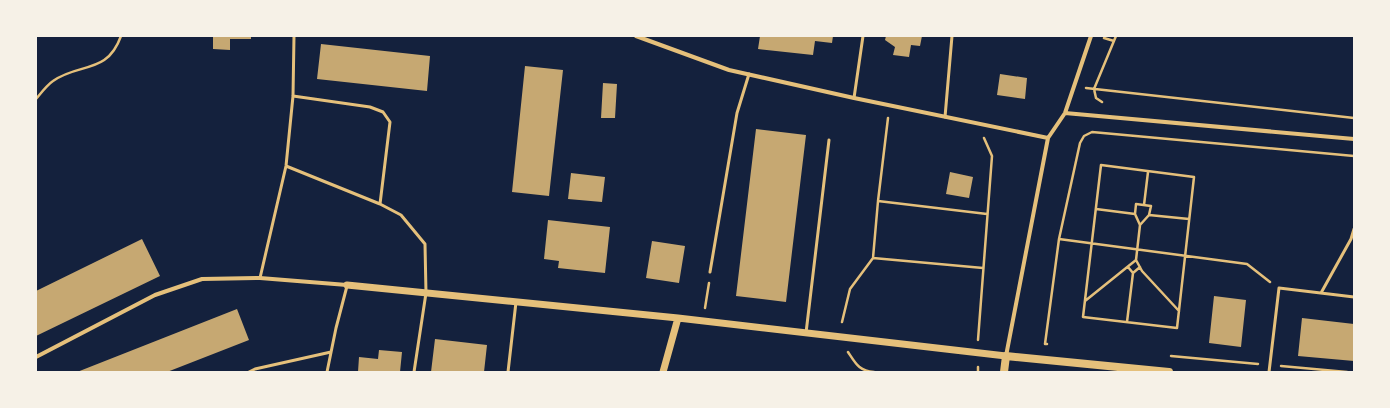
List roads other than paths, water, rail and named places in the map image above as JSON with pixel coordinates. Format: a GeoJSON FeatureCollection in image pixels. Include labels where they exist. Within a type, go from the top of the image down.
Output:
{"type":"FeatureCollection","features":[{"type":"Feature","properties":{"kind":"main road"},"geometry":{"type":"LineString","coordinates":[[1004,372],[1006,356],[1108,369],[1168,372]]}},
{"type":"Feature","properties":{"kind":"street"},"geometry":{"type":"LineString","coordinates":[[636,36],[730,70],[890,106],[1048,138]]}},
{"type":"Feature","properties":{"kind":"street"},"geometry":{"type":"LineString","coordinates":[[36,357],[154,295],[202,279],[260,278],[347,285],[678,318],[1006,356],[1048,138],[1065,113],[1092,36]]}},
{"type":"Feature","properties":{"kind":"street"},"geometry":{"type":"LineString","coordinates":[[1065,113],[1354,140]]}},
{"type":"Feature","properties":{"kind":"street"},"geometry":{"type":"LineString","coordinates":[[663,372],[678,318]]}},
{"type":"Feature","properties":{"kind":"lane"},"geometry":{"type":"LineString","coordinates":[[260,278],[286,166],[292,96],[294,36]]}},
{"type":"Feature","properties":{"kind":"lane"},"geometry":{"type":"LineString","coordinates":[[854,98],[863,36]]}},
{"type":"Feature","properties":{"kind":"lane"},"geometry":{"type":"LineString","coordinates":[[945,117],[952,36]]}},
{"type":"Feature","properties":{"kind":"lane"},"geometry":{"type":"LineString","coordinates":[[710,272],[737,113],[749,74]]}},
{"type":"Feature","properties":{"kind":"lane"},"geometry":{"type":"LineString","coordinates":[[292,96],[370,106],[383,112],[390,122],[380,204]]}},
{"type":"Feature","properties":{"kind":"lane"},"geometry":{"type":"LineString","coordinates":[[806,333],[829,140]]}},
{"type":"Feature","properties":{"kind":"lane"},"geometry":{"type":"LineString","coordinates":[[286,166],[380,204],[401,216],[425,244],[426,293],[414,372]]}},
{"type":"Feature","properties":{"kind":"lane"},"geometry":{"type":"LineString","coordinates":[[1321,293],[1354,229]]}},
{"type":"Feature","properties":{"kind":"lane"},"geometry":{"type":"LineString","coordinates":[[327,372],[347,285]]}},
{"type":"Feature","properties":{"kind":"lane"},"geometry":{"type":"LineString","coordinates":[[1269,372],[1279,288],[1354,297]]}},
{"type":"Feature","properties":{"kind":"lane"},"geometry":{"type":"LineString","coordinates":[[508,372],[516,302]]}},
{"type":"Feature","properties":{"kind":"lane"},"geometry":{"type":"LineString","coordinates":[[249,372],[254,369],[331,352]]}}]}
